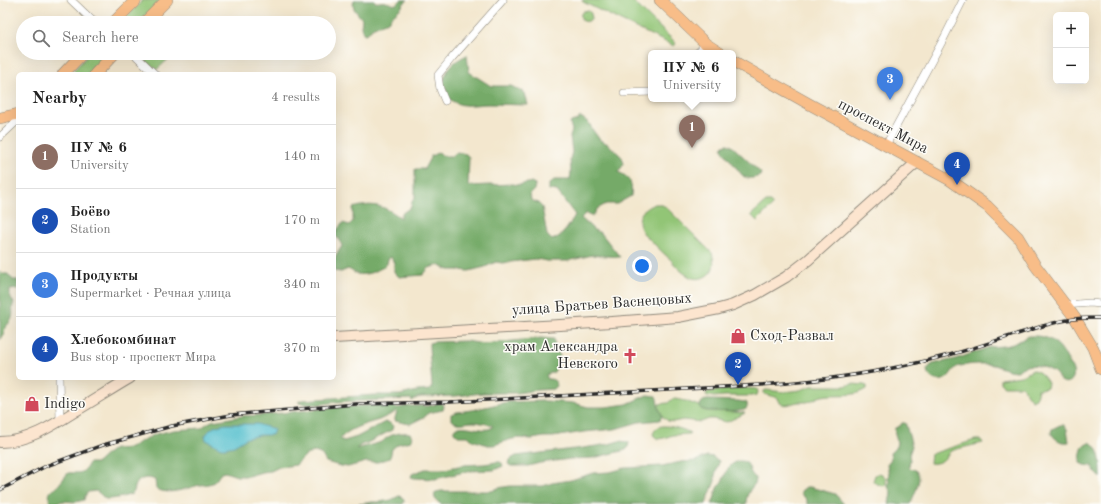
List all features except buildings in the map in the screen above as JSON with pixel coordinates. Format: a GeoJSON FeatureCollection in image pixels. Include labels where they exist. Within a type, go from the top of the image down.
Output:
{"type":"FeatureCollection","features":[{"type":"Feature","properties":{"kind":"main road"},"geometry":{"type":"LineString","coordinates":[[120,16],[136,0]]}},
{"type":"Feature","properties":{"kind":"main road"},"geometry":{"type":"LineString","coordinates":[[151,16],[167,0]]}},
{"type":"Feature","properties":{"kind":"main road"},"geometry":{"type":"LineString","coordinates":[[660,0],[706,44],[715,50]]}},
{"type":"Feature","properties":{"kind":"main road"},"geometry":{"type":"LineString","coordinates":[[65,72],[76,60]]}},
{"type":"Feature","properties":{"kind":"main road"},"geometry":{"type":"LineString","coordinates":[[97,72],[108,60]]}},
{"type":"Feature","properties":{"kind":"main road","name":"проспект Мира"},"geometry":{"type":"LineString","coordinates":[[736,63],[950,180],[977,198],[1018,237],[1035,265],[1066,305],[1097,350],[1101,369]]}},
{"type":"Feature","properties":{"kind":"main road"},"geometry":{"type":"LineString","coordinates":[[0,119],[16,119]]}},
{"type":"Feature","properties":{"kind":"main road","name":"улица Братьев Васнецовых"},"geometry":{"type":"LineString","coordinates":[[336,338],[678,317],[733,305],[755,295],[786,277],[808,260],[917,162]]}},
{"type":"Feature","properties":{"kind":"main road"},"geometry":{"type":"LineString","coordinates":[[0,442],[21,440],[39,432],[60,421],[127,380]]}},
{"type":"Feature","properties":{"kind":"street"},"geometry":{"type":"LineString","coordinates":[[71,0],[88,16]]}},
{"type":"Feature","properties":{"kind":"street"},"geometry":{"type":"LineString","coordinates":[[445,101],[440,89],[438,76],[503,0]]}},
{"type":"Feature","properties":{"kind":"street"},"geometry":{"type":"LineString","coordinates":[[886,145],[963,0]]}},
{"type":"Feature","properties":{"kind":"street"},"geometry":{"type":"LineString","coordinates":[[700,50],[706,44]]}},
{"type":"Feature","properties":{"kind":"street"},"geometry":{"type":"LineString","coordinates":[[140,60],[153,72]]}},
{"type":"Feature","properties":{"kind":"street"},"geometry":{"type":"LineString","coordinates":[[624,93],[648,92]]}},
{"type":"Feature","properties":{"kind":"street"},"geometry":{"type":"LineString","coordinates":[[0,137],[16,120]]}},
{"type":"Feature","properties":{"kind":"street"},"geometry":{"type":"LineString","coordinates":[[1066,305],[1090,303],[1101,304]]}},
{"type":"Feature","properties":{"kind":"street"},"geometry":{"type":"LineString","coordinates":[[59,380],[60,421]]}},
{"type":"Feature","properties":{"kind":"green space"},"geometry":{"type":"Polygon","coordinates":[[[143,0],[161,0],[145,16],[127,16],[143,0]]]}},
{"type":"Feature","properties":{"kind":"green space"},"geometry":{"type":"Polygon","coordinates":[[[354,0],[374,0],[375,2],[395,4],[401,0],[408,0],[388,21],[372,28],[365,34],[363,33],[361,27],[362,19],[353,6],[354,0]]]}},
{"type":"Feature","properties":{"kind":"green space"},"geometry":{"type":"Polygon","coordinates":[[[582,0],[632,0],[676,44],[674,46],[583,2],[582,0]]]}},
{"type":"Feature","properties":{"kind":"green space"},"geometry":{"type":"Polygon","coordinates":[[[586,10],[590,12],[592,16],[590,20],[586,22],[582,20],[580,16],[582,12],[586,10]]]}},
{"type":"Feature","properties":{"kind":"green space"},"geometry":{"type":"Polygon","coordinates":[[[467,55],[469,72],[491,86],[511,86],[525,93],[528,105],[464,105],[449,99],[443,83],[446,73],[457,60],[467,55]]]}},
{"type":"Feature","properties":{"kind":"green space"},"geometry":{"type":"Polygon","coordinates":[[[83,60],[103,60],[92,72],[72,72],[83,60]]]}},
{"type":"Feature","properties":{"kind":"green space"},"geometry":{"type":"Polygon","coordinates":[[[145,60],[167,60],[156,70],[145,60]]]}},
{"type":"Feature","properties":{"kind":"green space"},"geometry":{"type":"Polygon","coordinates":[[[581,117],[589,123],[600,140],[608,144],[622,157],[624,164],[618,172],[628,178],[632,187],[631,196],[617,204],[606,204],[597,209],[593,216],[586,213],[581,218],[594,230],[601,233],[620,257],[592,255],[568,261],[547,261],[536,259],[502,263],[496,262],[485,267],[469,271],[449,270],[438,265],[429,268],[423,275],[399,277],[394,272],[394,263],[391,257],[388,259],[387,264],[369,273],[357,274],[348,269],[341,272],[336,271],[336,256],[342,246],[340,240],[336,237],[336,233],[343,223],[349,225],[353,221],[353,208],[367,205],[378,206],[401,218],[401,214],[411,207],[412,201],[415,197],[415,169],[424,169],[431,156],[439,152],[443,156],[452,156],[457,152],[466,154],[469,157],[468,186],[519,185],[532,182],[535,185],[534,190],[530,194],[531,200],[538,203],[542,207],[547,235],[552,240],[560,236],[566,230],[575,215],[557,191],[549,190],[549,184],[554,180],[570,180],[570,159],[572,152],[570,136],[572,130],[570,124],[581,117]]]}},
{"type":"Feature","properties":{"kind":"green space"},"geometry":{"type":"Polygon","coordinates":[[[728,144],[761,173],[760,176],[748,178],[742,175],[723,151],[722,148],[724,145],[728,144]]]}},
{"type":"Feature","properties":{"kind":"green space"},"geometry":{"type":"Polygon","coordinates":[[[766,202],[770,202],[773,205],[757,221],[751,215],[766,202]]]}},
{"type":"Feature","properties":{"kind":"green space"},"geometry":{"type":"Polygon","coordinates":[[[655,204],[660,204],[666,207],[712,253],[714,261],[712,271],[708,275],[697,279],[687,275],[644,234],[639,225],[640,216],[642,212],[655,204]]]}},
{"type":"Feature","properties":{"kind":"green space"},"geometry":{"type":"Polygon","coordinates":[[[0,271],[3,274],[8,274],[13,280],[16,280],[16,289],[10,290],[10,296],[14,303],[13,316],[5,328],[0,340],[0,271]]]}},
{"type":"Feature","properties":{"kind":"green space"},"geometry":{"type":"Polygon","coordinates":[[[1029,336],[1047,338],[1056,343],[1070,363],[1074,373],[1072,379],[1066,383],[1060,381],[1051,370],[1031,365],[1018,371],[1009,370],[990,364],[964,365],[956,368],[944,380],[939,381],[932,378],[928,374],[927,370],[933,364],[956,359],[990,347],[1013,344],[1029,336]]]}},
{"type":"Feature","properties":{"kind":"green space"},"geometry":{"type":"Polygon","coordinates":[[[541,338],[554,339],[555,348],[560,356],[554,372],[546,375],[548,379],[553,380],[556,383],[557,386],[554,389],[517,393],[483,393],[456,396],[421,397],[412,401],[411,399],[333,402],[326,404],[299,403],[299,401],[302,400],[374,395],[400,395],[430,390],[432,386],[429,343],[466,341],[484,344],[541,338]]]}},
{"type":"Feature","properties":{"kind":"green space"},"geometry":{"type":"Polygon","coordinates":[[[1033,370],[1040,373],[1048,383],[1047,388],[1038,389],[1036,398],[1032,400],[1021,386],[1004,386],[1000,383],[1000,379],[1021,376],[1033,370]]]}},
{"type":"Feature","properties":{"kind":"green space"},"geometry":{"type":"Polygon","coordinates":[[[852,384],[867,386],[867,389],[862,392],[851,394],[822,396],[807,402],[798,402],[787,405],[780,403],[778,398],[764,394],[764,391],[766,390],[784,392],[800,390],[812,386],[845,386],[852,384]]]}},
{"type":"Feature","properties":{"kind":"green space"},"geometry":{"type":"Polygon","coordinates":[[[742,388],[757,389],[757,395],[714,397],[706,395],[707,392],[742,388]]]}},
{"type":"Feature","properties":{"kind":"green space"},"geometry":{"type":"Polygon","coordinates":[[[647,395],[656,396],[662,415],[660,420],[639,422],[615,429],[553,437],[512,439],[494,445],[488,445],[472,440],[468,436],[458,436],[454,432],[454,429],[458,427],[487,429],[492,428],[492,425],[475,422],[459,423],[451,420],[451,414],[457,412],[507,402],[546,401],[573,403],[588,407],[605,407],[627,404],[647,395]]]}},
{"type":"Feature","properties":{"kind":"green space"},"geometry":{"type":"Polygon","coordinates":[[[672,399],[683,400],[700,406],[701,409],[706,411],[745,413],[727,422],[709,419],[701,422],[683,420],[673,422],[668,421],[662,416],[659,409],[659,404],[668,403],[672,399]]]}},
{"type":"Feature","properties":{"kind":"green space"},"geometry":{"type":"Polygon","coordinates":[[[709,400],[745,402],[747,403],[747,407],[743,410],[731,412],[701,409],[700,404],[709,400]]]}},
{"type":"Feature","properties":{"kind":"green space"},"geometry":{"type":"Polygon","coordinates":[[[440,403],[443,404],[443,410],[428,413],[426,416],[410,424],[395,421],[397,412],[395,411],[394,413],[381,419],[353,429],[340,439],[344,441],[357,437],[385,422],[390,423],[393,426],[392,430],[361,445],[356,449],[382,442],[395,434],[410,433],[412,437],[411,441],[398,444],[392,449],[390,458],[378,462],[366,462],[348,467],[340,466],[326,462],[322,455],[314,452],[306,455],[296,465],[279,467],[271,471],[248,476],[237,476],[225,472],[221,473],[213,483],[178,491],[167,492],[156,489],[155,480],[146,478],[136,484],[133,493],[124,496],[106,499],[96,491],[88,492],[84,500],[76,502],[63,501],[50,503],[49,494],[68,473],[82,472],[89,463],[97,463],[110,451],[115,449],[130,448],[156,434],[174,430],[201,428],[212,421],[243,416],[338,407],[386,405],[398,408],[408,406],[429,406],[440,403]]]}},
{"type":"Feature","properties":{"kind":"green space"},"geometry":{"type":"Polygon","coordinates":[[[902,423],[905,423],[906,425],[912,446],[909,455],[909,467],[917,472],[919,479],[910,504],[889,504],[891,492],[888,487],[889,475],[887,464],[891,459],[890,453],[897,443],[895,428],[900,426],[902,423]]]}},
{"type":"Feature","properties":{"kind":"green space"},"geometry":{"type":"Polygon","coordinates":[[[1060,425],[1064,425],[1067,429],[1069,442],[1063,442],[1054,438],[1051,433],[1052,429],[1060,425]]]}},
{"type":"Feature","properties":{"kind":"green space"},"geometry":{"type":"Polygon","coordinates":[[[658,427],[670,427],[690,433],[658,439],[653,434],[658,427]]]}},
{"type":"Feature","properties":{"kind":"green space"},"geometry":{"type":"Polygon","coordinates":[[[975,440],[981,440],[983,443],[951,451],[942,461],[930,463],[931,454],[975,440]]]}},
{"type":"Feature","properties":{"kind":"green space"},"geometry":{"type":"Polygon","coordinates":[[[619,441],[629,442],[626,450],[593,458],[570,459],[528,466],[511,466],[508,464],[511,459],[516,456],[583,448],[619,441]]]}},
{"type":"Feature","properties":{"kind":"green space"},"geometry":{"type":"Polygon","coordinates":[[[1090,442],[1094,445],[1098,453],[1101,478],[1092,466],[1080,463],[1082,449],[1090,442]]]}},
{"type":"Feature","properties":{"kind":"green space"},"geometry":{"type":"Polygon","coordinates":[[[707,456],[713,457],[719,461],[715,481],[706,504],[441,504],[435,497],[436,492],[441,491],[492,491],[498,488],[510,486],[543,486],[571,480],[593,473],[610,472],[625,468],[662,466],[695,461],[707,456]]]}},
{"type":"Feature","properties":{"kind":"green space"},"geometry":{"type":"Polygon","coordinates":[[[738,461],[746,462],[751,473],[756,478],[755,484],[747,495],[746,504],[712,504],[717,488],[728,469],[738,461]]]}},
{"type":"Feature","properties":{"kind":"green space"},"geometry":{"type":"Polygon","coordinates":[[[496,462],[502,463],[503,466],[494,470],[469,471],[435,479],[411,477],[412,474],[425,469],[445,469],[463,465],[496,462]]]}},
{"type":"Feature","properties":{"kind":"green space"},"geometry":{"type":"Polygon","coordinates":[[[879,473],[886,478],[886,485],[883,486],[873,481],[875,475],[879,473]]]}},
{"type":"Feature","properties":{"kind":"green space"},"geometry":{"type":"Polygon","coordinates":[[[806,487],[835,494],[844,504],[807,504],[807,500],[801,494],[801,491],[806,487]]]}},
{"type":"Feature","properties":{"kind":"green space"},"geometry":{"type":"Polygon","coordinates":[[[399,496],[404,499],[403,504],[359,504],[391,500],[399,496]]]}},
{"type":"Feature","properties":{"kind":"water"},"geometry":{"type":"Polygon","coordinates":[[[226,424],[258,424],[274,430],[272,435],[260,435],[247,438],[234,446],[225,448],[221,448],[206,440],[205,436],[212,428],[226,424]]]}},
{"type":"Feature","properties":{"kind":"railway"},"geometry":{"type":"LineString","coordinates":[[0,490],[46,466],[103,445],[172,426],[231,415],[356,404],[450,402],[760,385],[807,381],[900,367],[976,347],[1056,322],[1101,318]]}},
{"type":"Feature","properties":{"kind":"place","name":"Продукты"},"geometry":{"type":"Point","coordinates":[890,100]}},
{"type":"Feature","properties":{"kind":"place","name":"ПУ № 6"},"geometry":{"type":"Point","coordinates":[692,148]}},
{"type":"Feature","properties":{"kind":"place","name":"Хлебокомбинат"},"geometry":{"type":"Point","coordinates":[957,185]}},
{"type":"Feature","properties":{"kind":"place","name":"Сход-Развал"},"geometry":{"type":"Point","coordinates":[738,336]}},
{"type":"Feature","properties":{"kind":"place","name":"храм Александра Невского"},"geometry":{"type":"Point","coordinates":[630,356]}},
{"type":"Feature","properties":{"kind":"place","name":"Боёво"},"geometry":{"type":"Point","coordinates":[738,385]}},
{"type":"Feature","properties":{"kind":"place","name":"Indigo"},"geometry":{"type":"Point","coordinates":[32,404]}}]}
